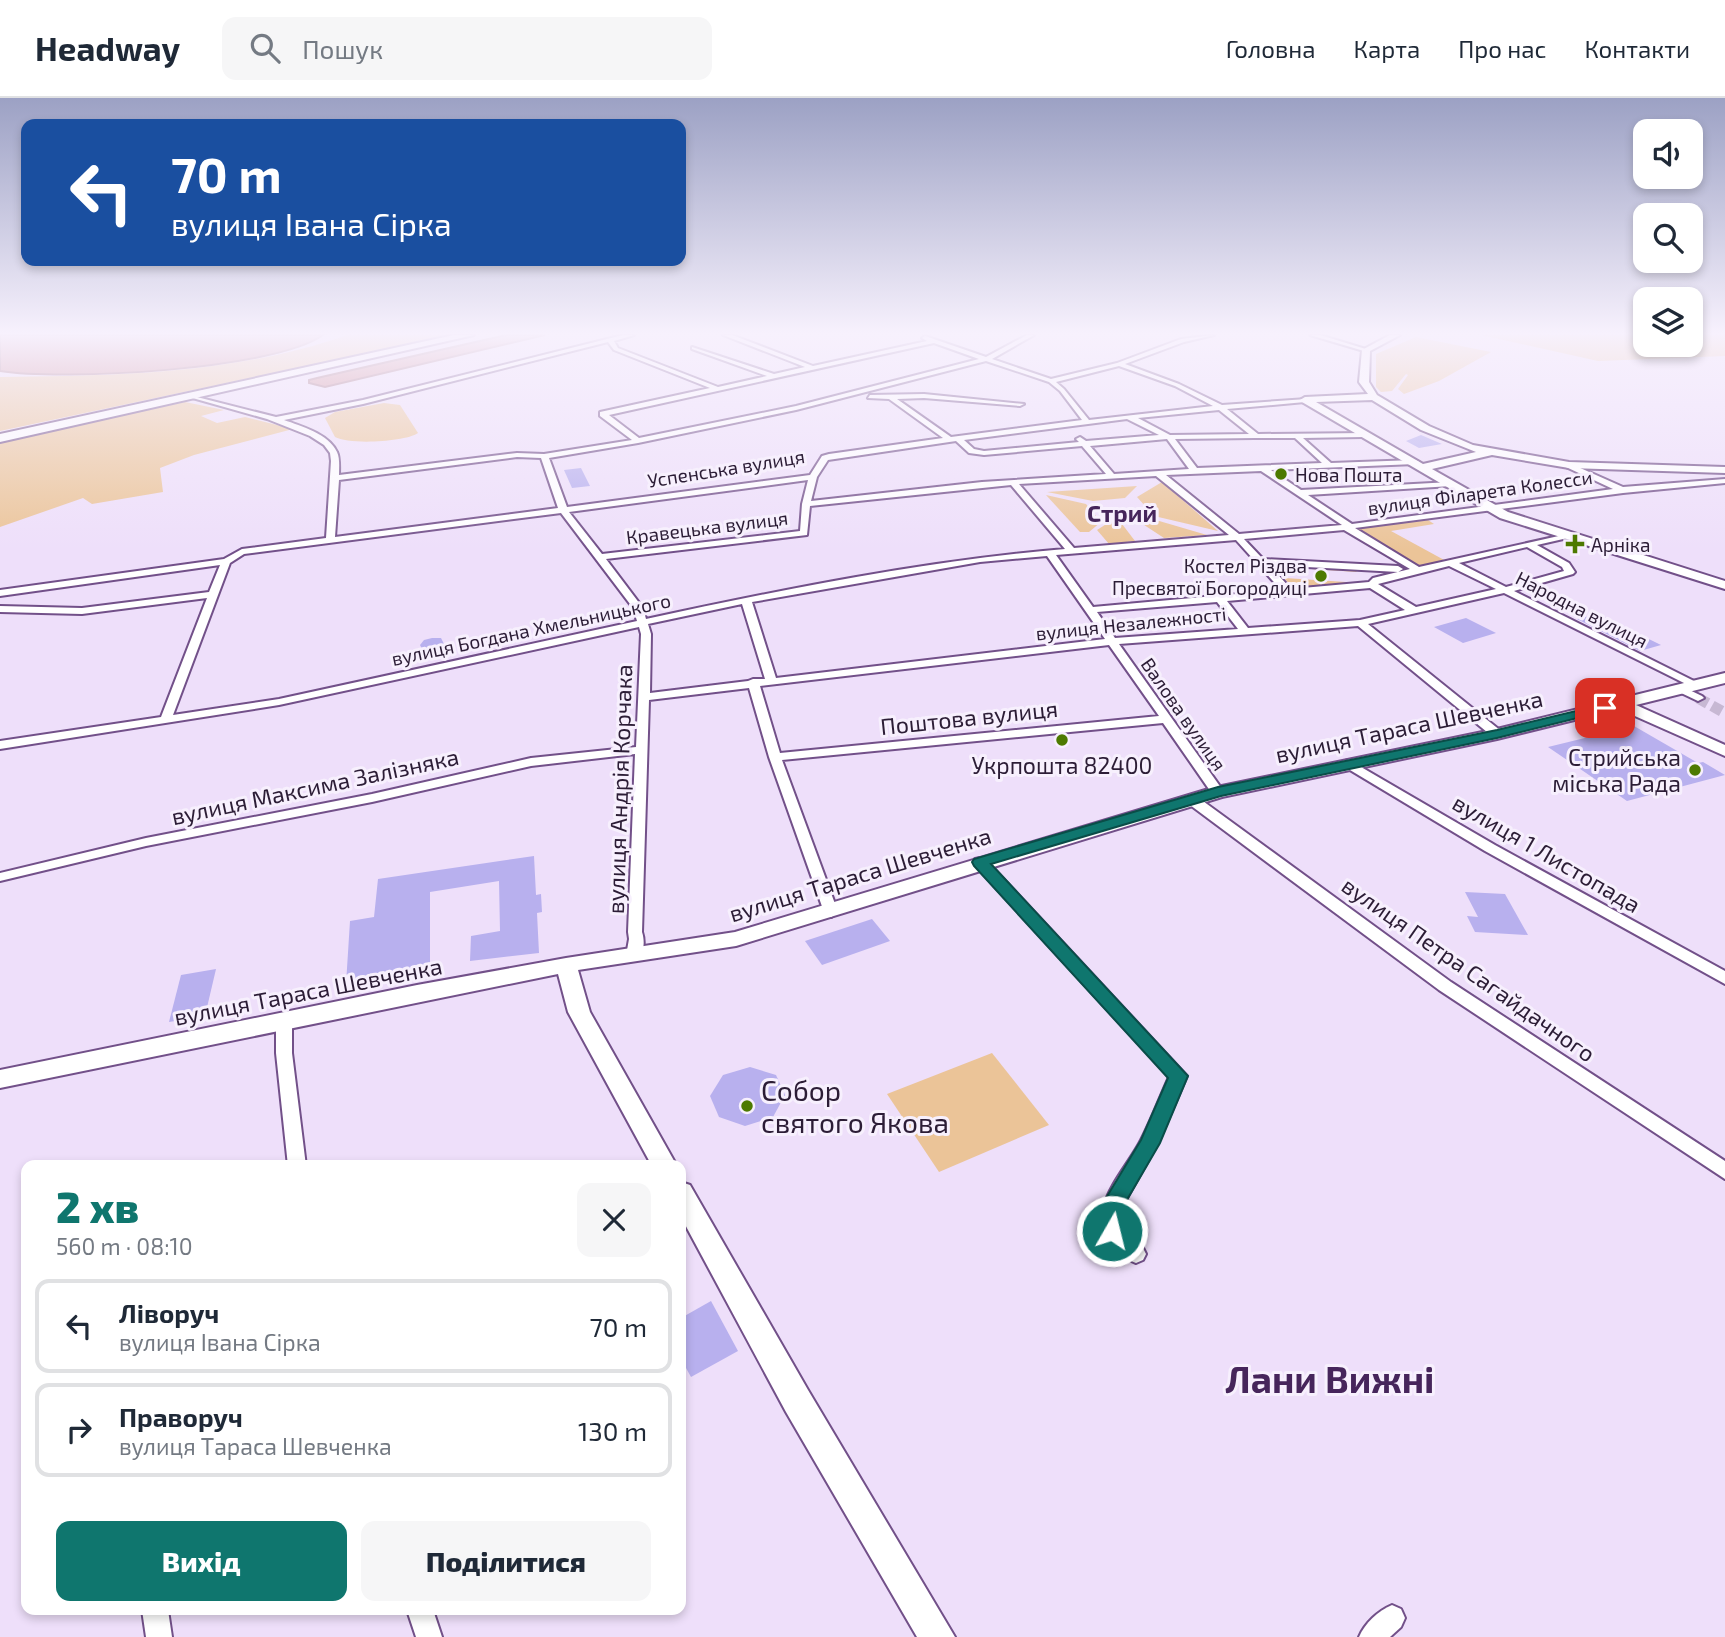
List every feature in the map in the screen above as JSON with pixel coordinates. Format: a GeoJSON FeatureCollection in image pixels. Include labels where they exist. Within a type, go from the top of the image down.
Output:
{"type":"FeatureCollection","features":[{"type":"Feature","properties":{"kind":"highway"},"geometry":{"type":"LineString","coordinates":[[0,438],[142,407]]}},
{"type":"Feature","properties":{"kind":"main road"},"geometry":{"type":"LineString","coordinates":[[1317,407],[1504,515],[1725,585]]}},
{"type":"Feature","properties":{"kind":"main road"},"geometry":{"type":"LineString","coordinates":[[1390,407],[1425,428],[1471,448],[1491,453],[1569,465],[1725,470]]}},
{"type":"Feature","properties":{"kind":"main road"},"geometry":{"type":"LineString","coordinates":[[1420,465],[1471,448]]}},
{"type":"Feature","properties":{"kind":"main road"},"geometry":{"type":"LineString","coordinates":[[1420,465],[1491,453]]}},
{"type":"Feature","properties":{"kind":"main road","name":"вулиця Тараса Шевченка"},"geometry":{"type":"LineString","coordinates":[[0,1079],[566,965],[736,939],[831,912],[980,862],[1191,799],[1691,691],[1725,678]]}},
{"type":"Feature","properties":{"kind":"main road"},"geometry":{"type":"LineString","coordinates":[[1622,704],[1725,751]]}},
{"type":"Feature","properties":{"kind":"main road"},"geometry":{"type":"LineString","coordinates":[[566,965],[579,1012],[662,1160]]}},
{"type":"Feature","properties":{"kind":"main road"},"geometry":{"type":"LineString","coordinates":[[686,1202],[797,1401],[937,1637]]}},
{"type":"Feature","properties":{"kind":"street"},"geometry":{"type":"LineString","coordinates":[[228,407],[300,428],[325,440],[334,453],[330,540]]}},
{"type":"Feature","properties":{"kind":"street"},"geometry":{"type":"LineString","coordinates":[[273,420],[341,407]]}},
{"type":"Feature","properties":{"kind":"street"},"geometry":{"type":"LineString","coordinates":[[636,407],[603,414],[638,442]]}},
{"type":"Feature","properties":{"kind":"street"},"geometry":{"type":"LineString","coordinates":[[333,478],[517,455],[544,456],[638,442],[798,407]]}},
{"type":"Feature","properties":{"kind":"street"},"geometry":{"type":"LineString","coordinates":[[789,409],[804,407]]}},
{"type":"Feature","properties":{"kind":"street"},"geometry":{"type":"LineString","coordinates":[[905,407],[972,451],[984,453],[1169,437],[1363,435]]}},
{"type":"Feature","properties":{"kind":"street"},"geometry":{"type":"LineString","coordinates":[[1075,407],[1086,421]]}},
{"type":"Feature","properties":{"kind":"street"},"geometry":{"type":"LineString","coordinates":[[1220,407],[1257,437]]}},
{"type":"Feature","properties":{"kind":"street","name":"Успенська вулиця"},"geometry":{"type":"LineString","coordinates":[[226,561],[242,552],[813,477],[825,458],[832,456],[1070,423],[1220,407]]}},
{"type":"Feature","properties":{"kind":"street"},"geometry":{"type":"LineString","coordinates":[[1128,416],[1169,437],[1195,471]]}},
{"type":"Feature","properties":{"kind":"street"},"geometry":{"type":"LineString","coordinates":[[1070,423],[1083,443],[1111,475]]}},
{"type":"Feature","properties":{"kind":"street"},"geometry":{"type":"LineString","coordinates":[[1298,437],[1328,465]]}},
{"type":"Feature","properties":{"kind":"street"},"geometry":{"type":"LineString","coordinates":[[544,456],[563,509],[638,608],[642,623]]}},
{"type":"Feature","properties":{"kind":"street"},"geometry":{"type":"LineString","coordinates":[[806,504],[982,484],[1111,475],[1328,465],[1420,465]]}},
{"type":"Feature","properties":{"kind":"street"},"geometry":{"type":"LineString","coordinates":[[1569,465],[1623,490]]}},
{"type":"Feature","properties":{"kind":"street"},"geometry":{"type":"LineString","coordinates":[[1262,468],[1419,571]]}},
{"type":"Feature","properties":{"kind":"street"},"geometry":{"type":"LineString","coordinates":[[1158,473],[1239,538],[1264,562],[1288,592]]}},
{"type":"Feature","properties":{"kind":"street","name":"Кравецька вулиця"},"geometry":{"type":"LineString","coordinates":[[599,557],[804,533],[806,504],[813,477]]}},
{"type":"Feature","properties":{"kind":"street","name":"вулиця Філарета Колесси"},"geometry":{"type":"LineString","coordinates":[[1070,550],[1349,527],[1623,490],[1725,481]]}},
{"type":"Feature","properties":{"kind":"street"},"geometry":{"type":"LineString","coordinates":[[1014,483],[1070,550]]}},
{"type":"Feature","properties":{"kind":"street"},"geometry":{"type":"LineString","coordinates":[[1299,493],[1451,484]]}},
{"type":"Feature","properties":{"kind":"street"},"geometry":{"type":"LineString","coordinates":[[1372,585],[1376,580],[1569,536]]}},
{"type":"Feature","properties":{"kind":"street","name":"вулиця Незалежності"},"geometry":{"type":"LineString","coordinates":[[644,697],[1112,641],[1244,629],[1360,623],[1416,612],[1570,572],[1566,565],[1531,546]]}},
{"type":"Feature","properties":{"kind":"street","name":"вулиця Богдана Хмельницького"},"geometry":{"type":"LineString","coordinates":[[0,745],[279,702],[746,600],[968,561],[1070,550]]}},
{"type":"Feature","properties":{"kind":"street","name":"Валова вулиця"},"geometry":{"type":"LineString","coordinates":[[1050,553],[1218,792]]}},
{"type":"Feature","properties":{"kind":"street"},"geometry":{"type":"LineString","coordinates":[[0,593],[226,561],[166,718]]}},
{"type":"Feature","properties":{"kind":"street"},"geometry":{"type":"LineString","coordinates":[[1264,562],[1419,571]]}},
{"type":"Feature","properties":{"kind":"street","name":"Народна вулиця"},"geometry":{"type":"LineString","coordinates":[[1453,564],[1691,691]]}},
{"type":"Feature","properties":{"kind":"street"},"geometry":{"type":"LineString","coordinates":[[1090,610],[1372,585],[1416,612]]}},
{"type":"Feature","properties":{"kind":"street"},"geometry":{"type":"LineString","coordinates":[[0,609],[82,611],[214,594]]}},
{"type":"Feature","properties":{"kind":"street"},"geometry":{"type":"LineString","coordinates":[[1219,597],[1244,629]]}},
{"type":"Feature","properties":{"kind":"street"},"geometry":{"type":"LineString","coordinates":[[746,600],[771,680]]}},
{"type":"Feature","properties":{"kind":"street","name":"вулиця Андрія Корчака"},"geometry":{"type":"LineString","coordinates":[[634,956],[637,939],[635,932],[640,750],[646,634],[642,623]]}},
{"type":"Feature","properties":{"kind":"street"},"geometry":{"type":"LineString","coordinates":[[1360,623],[1497,734]]}},
{"type":"Feature","properties":{"kind":"street"},"geometry":{"type":"LineString","coordinates":[[753,682],[775,757],[831,912]]}},
{"type":"Feature","properties":{"kind":"street","name":"Поштова вулиця"},"geometry":{"type":"LineString","coordinates":[[775,757],[1166,719]]}},
{"type":"Feature","properties":{"kind":"street","name":"вулиця Максима Залізняка"},"geometry":{"type":"LineString","coordinates":[[0,877],[146,842],[372,798],[531,762],[640,750]]}},
{"type":"Feature","properties":{"kind":"street","name":"вулиця 1 Листопада"},"geometry":{"type":"LineString","coordinates":[[1349,764],[1490,848],[1725,978]]}},
{"type":"Feature","properties":{"kind":"street","name":"вулиця Петра Сагайдачного"},"geometry":{"type":"LineString","coordinates":[[1191,799],[1445,986],[1725,1171]]}},
{"type":"Feature","properties":{"kind":"street"},"geometry":{"type":"LineString","coordinates":[[980,862],[1178,1076],[1149,1143],[1114,1203],[1110,1217],[1112,1231],[1136,1254]]}},
{"type":"Feature","properties":{"kind":"street"},"geometry":{"type":"LineString","coordinates":[[284,1020],[284,1053],[296,1160]]}},
{"type":"Feature","properties":{"kind":"street"},"geometry":{"type":"LineString","coordinates":[[156,1615],[159,1637]]}},
{"type":"Feature","properties":{"kind":"street"},"geometry":{"type":"LineString","coordinates":[[422,1615],[429,1637]]}},
{"type":"Feature","properties":{"kind":"street"},"geometry":{"type":"LineString","coordinates":[[1372,1637],[1392,1618]]}},
{"type":"Feature","properties":{"kind":"shaded area"},"geometry":{"type":"Polygon","coordinates":[[[0,407],[114,407],[0,431],[0,407]]]}},
{"type":"Feature","properties":{"kind":"shaded area"},"geometry":{"type":"Polygon","coordinates":[[[163,407],[208,407],[224,410],[201,416],[217,423],[245,417],[293,429],[194,455],[160,468],[163,492],[92,504],[83,498],[0,527],[0,442],[163,407]]]}},
{"type":"Feature","properties":{"kind":"shaded area"},"geometry":{"type":"Polygon","coordinates":[[[363,407],[401,407],[418,433],[390,440],[364,442],[342,439],[335,437],[325,418],[335,412],[363,407]]]}},
{"type":"Feature","properties":{"kind":"shaded area"},"geometry":{"type":"Polygon","coordinates":[[[1162,482],[1218,531],[1154,516],[1137,497],[1162,482]]]}},
{"type":"Feature","properties":{"kind":"shaded area"},"geometry":{"type":"Polygon","coordinates":[[[1137,486],[1125,498],[1093,501],[1047,492],[1137,486]]]}},
{"type":"Feature","properties":{"kind":"shaded area"},"geometry":{"type":"Polygon","coordinates":[[[1046,495],[1086,504],[1101,522],[1089,532],[1080,532],[1046,495]]]}},
{"type":"Feature","properties":{"kind":"shaded area"},"geometry":{"type":"Polygon","coordinates":[[[1149,518],[1207,535],[1164,538],[1135,519],[1149,518]]]}},
{"type":"Feature","properties":{"kind":"shaded area"},"geometry":{"type":"Polygon","coordinates":[[[1119,520],[1135,541],[1109,544],[1097,530],[1111,521],[1119,520]]]}},
{"type":"Feature","properties":{"kind":"shaded area"},"geometry":{"type":"Polygon","coordinates":[[[1428,520],[1434,524],[1391,531],[1446,561],[1422,567],[1354,528],[1428,520]]]}},
{"type":"Feature","properties":{"kind":"shaded area"},"geometry":{"type":"Polygon","coordinates":[[[1295,566],[1357,572],[1295,568],[1296,571],[1284,572],[1285,578],[1361,583],[1292,587],[1277,570],[1295,566]]]}},
{"type":"Feature","properties":{"kind":"shaded area"},"geometry":{"type":"Polygon","coordinates":[[[992,1053],[1049,1125],[939,1172],[887,1094],[992,1053]]]}},
{"type":"Feature","properties":{"kind":"building"},"geometry":{"type":"Polygon","coordinates":[[[1421,435],[1442,444],[1419,448],[1406,441],[1421,435]]]}},
{"type":"Feature","properties":{"kind":"building"},"geometry":{"type":"Polygon","coordinates":[[[581,468],[590,486],[572,488],[564,470],[581,468]]]}},
{"type":"Feature","properties":{"kind":"building"},"geometry":{"type":"Polygon","coordinates":[[[1598,614],[1661,645],[1640,651],[1577,619],[1598,614]]]}},
{"type":"Feature","properties":{"kind":"building"},"geometry":{"type":"Polygon","coordinates":[[[1466,618],[1496,633],[1463,643],[1434,627],[1466,618]]]}},
{"type":"Feature","properties":{"kind":"building"},"geometry":{"type":"Polygon","coordinates":[[[441,638],[449,654],[427,659],[420,645],[424,640],[441,638]]]}},
{"type":"Feature","properties":{"kind":"building","name":"Стрийська міська Рада"},"geometry":{"type":"Polygon","coordinates":[[[1634,726],[1698,763],[1703,762],[1725,775],[1627,801],[1548,747],[1634,726]]]}},
{"type":"Feature","properties":{"kind":"building"},"geometry":{"type":"Polygon","coordinates":[[[534,856],[536,895],[541,894],[542,912],[537,913],[539,953],[470,961],[471,936],[500,931],[499,881],[430,892],[430,968],[346,984],[350,921],[374,917],[378,879],[534,856]]]}},
{"type":"Feature","properties":{"kind":"building"},"geometry":{"type":"Polygon","coordinates":[[[1465,892],[1505,894],[1528,935],[1475,932],[1467,916],[1478,917],[1465,892]]]}},
{"type":"Feature","properties":{"kind":"building"},"geometry":{"type":"Polygon","coordinates":[[[872,919],[890,941],[822,965],[805,941],[872,919]]]}},
{"type":"Feature","properties":{"kind":"building"},"geometry":{"type":"Polygon","coordinates":[[[216,969],[205,1016],[169,1022],[181,975],[216,969]]]}},
{"type":"Feature","properties":{"kind":"building","name":"Собор святого Якова"},"geometry":{"type":"Polygon","coordinates":[[[750,1067],[776,1075],[785,1095],[773,1117],[745,1126],[719,1117],[710,1096],[723,1075],[750,1067]]]}},
{"type":"Feature","properties":{"kind":"building"},"geometry":{"type":"Polygon","coordinates":[[[711,1301],[738,1351],[691,1377],[686,1368],[686,1315],[711,1301]]]}},
{"type":"Feature","properties":{"kind":"tunnel"},"geometry":{"type":"LineString","coordinates":[[1698,698],[1725,713]]}},
{"type":"Feature","properties":{"kind":"place","name":"Нова Пошта"},"geometry":{"type":"Point","coordinates":[1281,474]}},
{"type":"Feature","properties":{"kind":"place","name":"Арніка"},"geometry":{"type":"Point","coordinates":[1575,544]}},
{"type":"Feature","properties":{"kind":"place","name":"Костел Різдва Пресвятої Богородиці"},"geometry":{"type":"Point","coordinates":[1321,576]}},
{"type":"Feature","properties":{"kind":"place","name":"Укрпошта 82400"},"geometry":{"type":"Point","coordinates":[1062,740]}},
{"type":"Feature","properties":{"kind":"place","name":"Стрийська міська Рада"},"geometry":{"type":"Point","coordinates":[1695,770]}},
{"type":"Feature","properties":{"kind":"place","name":"Собор святого Якова"},"geometry":{"type":"Point","coordinates":[747,1106]}},
{"type":"Feature","properties":{"kind":"district","name":"Стрий"},"geometry":{"type":"Point","coordinates":[1122,512]}},
{"type":"Feature","properties":{"kind":"district","name":"Лани Вижні"},"geometry":{"type":"Point","coordinates":[1330,1378]}},
{"type":"Feature","properties":{"kind":"route"},"geometry":{"type":"LineString","coordinates":[[1112,1231],[1110,1217],[1114,1203],[1149,1143],[1178,1076],[980,862],[1218,792],[1497,734],[1605,708]]}}]}
